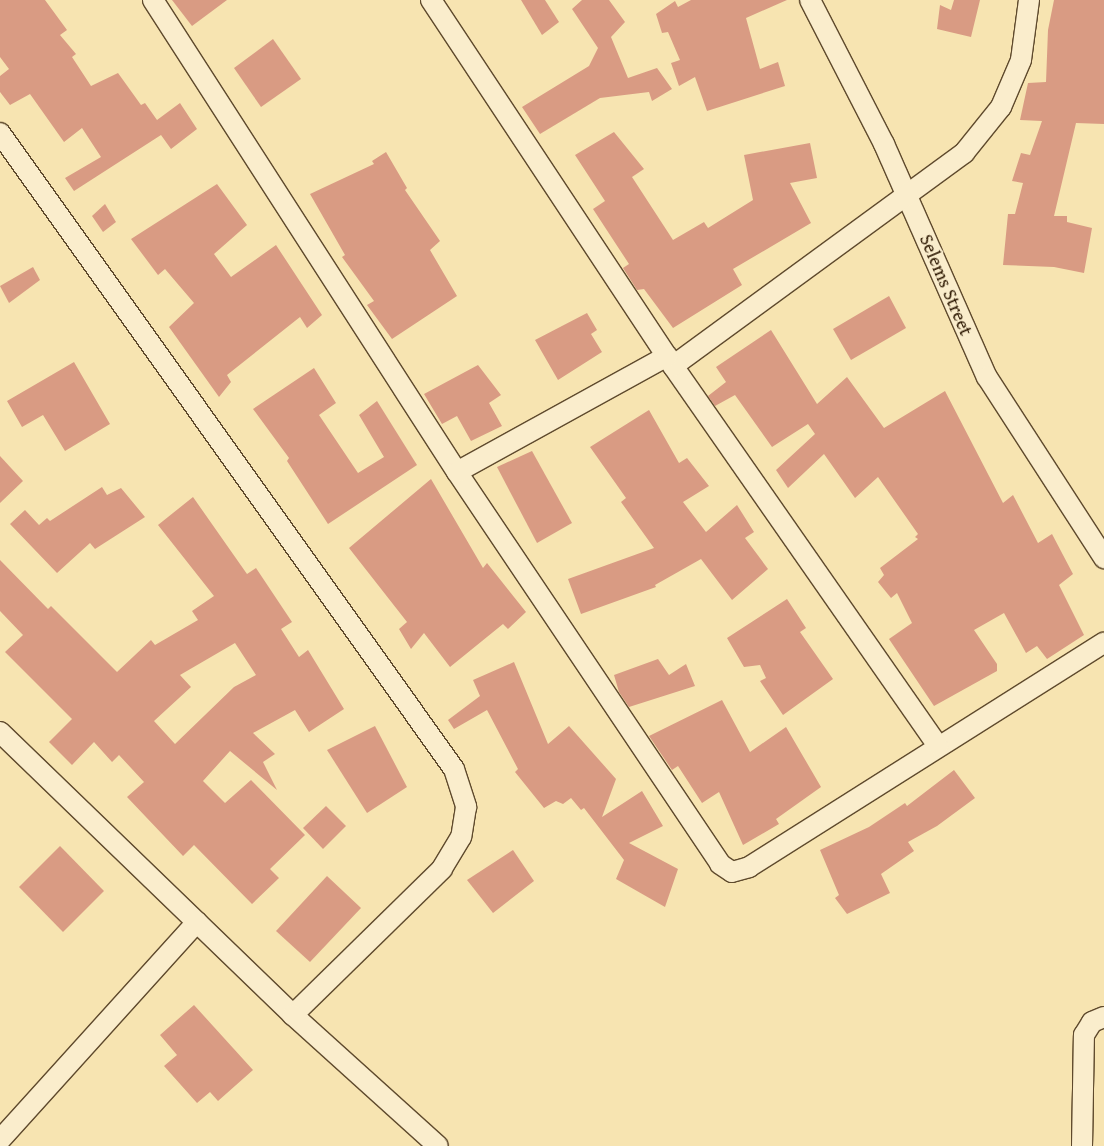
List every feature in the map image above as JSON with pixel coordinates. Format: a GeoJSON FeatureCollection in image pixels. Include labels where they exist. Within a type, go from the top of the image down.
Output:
{"type":"FeatureCollection","features":[{"type":"Feature","properties":{"kind":"street"},"geometry":{"type":"LineString","coordinates":[[153,0],[457,472],[720,864],[732,872],[749,867],[1104,643]]}},
{"type":"Feature","properties":{"kind":"street"},"geometry":{"type":"LineString","coordinates":[[431,0],[670,361],[938,746]]}},
{"type":"Feature","properties":{"kind":"street","name":"Selems Street"},"geometry":{"type":"LineString","coordinates":[[810,0],[908,196],[987,376],[1104,558]]}},
{"type":"Feature","properties":{"kind":"street"},"geometry":{"type":"LineString","coordinates":[[457,472],[670,361],[908,196],[964,153],[1001,107],[1021,60],[1029,0]]}},
{"type":"Feature","properties":{"kind":"street"},"geometry":{"type":"LineString","coordinates":[[0,133],[454,769],[466,807],[462,837],[442,869],[293,1016]]}},
{"type":"Feature","properties":{"kind":"street"},"geometry":{"type":"LineString","coordinates":[[0,732],[293,1016],[438,1146]]}},
{"type":"Feature","properties":{"kind":"street"},"geometry":{"type":"LineString","coordinates":[[0,1140],[197,922]]}},
{"type":"Feature","properties":{"kind":"street"},"geometry":{"type":"LineString","coordinates":[[1082,1146],[1084,1034],[1092,1022],[1104,1017]]}},
{"type":"Feature","properties":{"kind":"building"},"geometry":{"type":"Polygon","coordinates":[[[0,0],[45,0],[67,30],[60,35],[76,54],[72,57],[91,86],[118,73],[141,105],[145,103],[157,120],[180,103],[197,129],[171,149],[161,135],[74,191],[65,178],[101,157],[82,128],[64,142],[30,94],[10,105],[0,92],[0,76],[9,69],[0,57],[0,0]]]}},
{"type":"Feature","properties":{"kind":"building"},"geometry":{"type":"Polygon","coordinates":[[[172,0],[227,0],[192,26],[172,0]]]}},
{"type":"Feature","properties":{"kind":"building"},"geometry":{"type":"Polygon","coordinates":[[[521,0],[545,0],[559,22],[542,35],[521,0]]]}},
{"type":"Feature","properties":{"kind":"building"},"geometry":{"type":"Polygon","coordinates":[[[582,0],[609,0],[625,22],[611,37],[628,78],[657,68],[672,89],[652,101],[649,92],[600,98],[540,134],[522,107],[589,66],[598,48],[572,9],[582,0]]]}},
{"type":"Feature","properties":{"kind":"building"},"geometry":{"type":"Polygon","coordinates":[[[691,0],[787,0],[746,18],[760,69],[778,62],[785,86],[707,111],[695,77],[679,86],[671,63],[680,60],[668,32],[662,33],[656,14],[675,1],[678,7],[691,0]]]}},
{"type":"Feature","properties":{"kind":"building"},"geometry":{"type":"Polygon","coordinates":[[[954,0],[980,0],[971,37],[937,29],[940,5],[951,10],[954,0]]]}},
{"type":"Feature","properties":{"kind":"building"},"geometry":{"type":"Polygon","coordinates":[[[1054,0],[1104,0],[1104,124],[1076,123],[1054,216],[1067,216],[1067,222],[1092,228],[1084,273],[1054,267],[1003,265],[1008,214],[1015,214],[1023,183],[1012,181],[1021,153],[1030,155],[1042,121],[1020,120],[1028,83],[1046,82],[1048,30],[1054,0]]]}},
{"type":"Feature","properties":{"kind":"building"},"geometry":{"type":"Polygon","coordinates":[[[273,39],[301,79],[261,107],[234,68],[273,39]]]}},
{"type":"Feature","properties":{"kind":"building"},"geometry":{"type":"Polygon","coordinates":[[[614,132],[644,169],[632,177],[673,240],[704,222],[708,228],[753,200],[744,155],[810,143],[817,178],[790,183],[811,223],[733,269],[742,285],[673,328],[644,289],[637,290],[623,268],[629,264],[593,209],[605,201],[575,155],[614,132]]]}},
{"type":"Feature","properties":{"kind":"building"},"geometry":{"type":"Polygon","coordinates":[[[386,152],[407,188],[405,190],[440,241],[430,250],[457,296],[392,339],[367,305],[374,301],[342,257],[345,255],[310,194],[374,164],[372,161],[386,152]]]}},
{"type":"Feature","properties":{"kind":"building"},"geometry":{"type":"Polygon","coordinates":[[[217,184],[247,225],[214,254],[231,277],[276,245],[322,315],[307,328],[300,317],[227,375],[231,382],[219,397],[169,327],[194,303],[165,269],[158,275],[131,239],[217,184]]]}},
{"type":"Feature","properties":{"kind":"building"},"geometry":{"type":"Polygon","coordinates":[[[105,204],[116,222],[103,232],[92,216],[105,204]]]}},
{"type":"Feature","properties":{"kind":"building"},"geometry":{"type":"Polygon","coordinates":[[[33,267],[40,280],[9,303],[0,286],[33,267]]]}},
{"type":"Feature","properties":{"kind":"building"},"geometry":{"type":"Polygon","coordinates":[[[889,296],[906,328],[851,360],[833,329],[889,296]]]}},
{"type":"Feature","properties":{"kind":"building"},"geometry":{"type":"Polygon","coordinates":[[[587,313],[597,330],[591,334],[602,352],[558,380],[535,340],[587,313]]]}},
{"type":"Feature","properties":{"kind":"building"},"geometry":{"type":"Polygon","coordinates":[[[771,330],[817,404],[847,377],[884,428],[945,391],[1003,503],[1013,495],[1038,543],[1052,534],[1073,574],[1059,585],[1084,635],[1047,659],[1037,646],[1026,653],[1004,613],[974,630],[997,664],[997,671],[934,706],[889,639],[912,623],[897,593],[891,598],[878,582],[884,575],[880,568],[918,539],[915,537],[918,534],[878,477],[855,498],[824,454],[788,488],[776,470],[815,434],[808,424],[772,447],[735,395],[715,406],[708,396],[726,382],[716,367],[771,330]]]}},
{"type":"Feature","properties":{"kind":"building"},"geometry":{"type":"Polygon","coordinates":[[[74,362],[110,424],[65,451],[43,415],[22,427],[7,401],[74,362]]]}},
{"type":"Feature","properties":{"kind":"building"},"geometry":{"type":"Polygon","coordinates":[[[478,365],[501,395],[489,403],[502,426],[471,441],[457,416],[442,424],[424,394],[478,365]]]}},
{"type":"Feature","properties":{"kind":"building"},"geometry":{"type":"Polygon","coordinates":[[[314,368],[336,403],[319,415],[358,473],[384,457],[359,415],[377,401],[417,465],[328,524],[287,461],[289,458],[253,409],[314,368]]]}},
{"type":"Feature","properties":{"kind":"building"},"geometry":{"type":"Polygon","coordinates":[[[649,410],[679,463],[687,458],[709,486],[683,502],[706,532],[737,505],[754,532],[745,538],[768,569],[732,600],[701,559],[655,585],[656,587],[581,614],[568,579],[654,548],[621,502],[626,498],[590,447],[649,410]]]}},
{"type":"Feature","properties":{"kind":"building"},"geometry":{"type":"Polygon","coordinates":[[[532,451],[572,523],[537,543],[497,467],[532,451]]]}},
{"type":"Feature","properties":{"kind":"building"},"geometry":{"type":"Polygon","coordinates":[[[0,456],[23,481],[0,503],[0,456]]]}},
{"type":"Feature","properties":{"kind":"building"},"geometry":{"type":"Polygon","coordinates":[[[431,479],[483,568],[487,563],[526,612],[508,629],[503,624],[450,667],[424,633],[411,649],[399,629],[407,622],[349,548],[431,479]]]}},
{"type":"Feature","properties":{"kind":"building"},"geometry":{"type":"Polygon","coordinates":[[[102,487],[107,495],[121,488],[145,517],[95,549],[90,543],[57,573],[10,524],[25,510],[39,525],[47,518],[50,521],[102,487]]]}},
{"type":"Feature","properties":{"kind":"building"},"geometry":{"type":"Polygon","coordinates":[[[193,497],[247,574],[256,568],[292,622],[281,629],[299,657],[308,650],[344,709],[309,732],[295,710],[253,733],[275,754],[263,762],[277,790],[230,751],[203,781],[225,803],[251,780],[305,835],[270,869],[279,878],[252,904],[194,845],[183,856],[127,797],[144,782],[119,755],[112,762],[94,742],[72,765],[49,742],[72,719],[5,652],[23,635],[0,611],[0,560],[48,609],[51,606],[117,672],[151,640],[155,645],[198,620],[192,611],[214,596],[158,525],[193,497]],[[235,643],[180,675],[191,687],[154,721],[175,744],[234,687],[256,675],[235,643]]]}},
{"type":"Feature","properties":{"kind":"building"},"geometry":{"type":"Polygon","coordinates":[[[787,599],[806,628],[800,632],[833,679],[783,715],[760,681],[766,678],[760,665],[744,667],[727,638],[787,599]]]}},
{"type":"Feature","properties":{"kind":"building"},"geometry":{"type":"Polygon","coordinates":[[[658,659],[669,675],[686,664],[695,686],[629,707],[619,692],[614,675],[658,659]]]}},
{"type":"Feature","properties":{"kind":"building"},"geometry":{"type":"Polygon","coordinates":[[[514,662],[548,744],[569,726],[616,779],[602,817],[642,791],[663,826],[629,843],[678,869],[665,907],[616,879],[624,860],[584,808],[581,810],[571,798],[563,804],[556,801],[544,808],[515,772],[518,769],[487,710],[454,729],[448,720],[480,696],[473,680],[514,662]]]}},
{"type":"Feature","properties":{"kind":"building"},"geometry":{"type":"Polygon","coordinates":[[[722,700],[750,752],[786,727],[821,787],[776,819],[779,824],[743,845],[719,792],[702,803],[678,766],[672,770],[649,736],[722,700]]]}},
{"type":"Feature","properties":{"kind":"building"},"geometry":{"type":"Polygon","coordinates":[[[375,726],[407,787],[367,813],[327,750],[375,726]]]}},
{"type":"Feature","properties":{"kind":"building"},"geometry":{"type":"Polygon","coordinates":[[[954,770],[975,798],[937,826],[908,842],[914,851],[881,874],[890,893],[847,914],[835,898],[839,895],[820,850],[869,827],[905,803],[907,806],[954,770]]]}},
{"type":"Feature","properties":{"kind":"building"},"geometry":{"type":"Polygon","coordinates":[[[326,806],[346,826],[323,849],[303,828],[326,806]]]}},
{"type":"Feature","properties":{"kind":"building"},"geometry":{"type":"Polygon","coordinates":[[[60,846],[104,891],[63,932],[19,887],[60,846]]]}},
{"type":"Feature","properties":{"kind":"building"},"geometry":{"type":"Polygon","coordinates":[[[513,850],[534,881],[493,913],[467,880],[513,850]]]}},
{"type":"Feature","properties":{"kind":"building"},"geometry":{"type":"Polygon","coordinates":[[[327,876],[361,908],[310,962],[276,931],[327,876]]]}},
{"type":"Feature","properties":{"kind":"building"},"geometry":{"type":"Polygon","coordinates":[[[194,1005],[253,1070],[218,1101],[210,1092],[197,1103],[164,1066],[177,1055],[160,1035],[194,1005]]]}}]}
